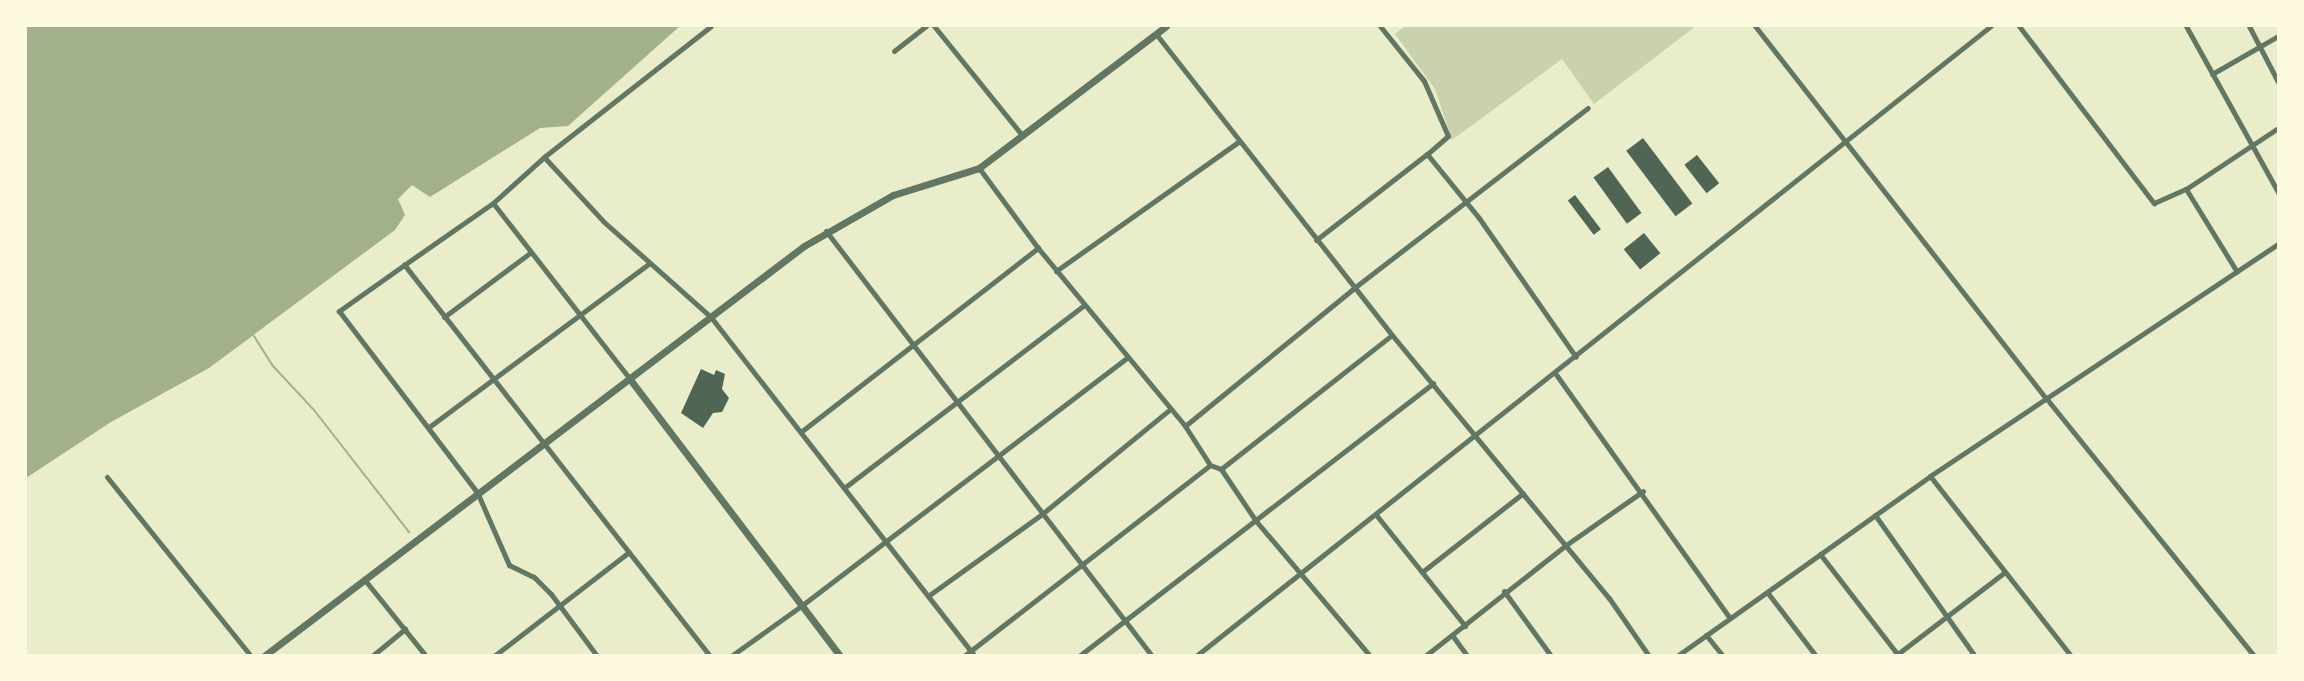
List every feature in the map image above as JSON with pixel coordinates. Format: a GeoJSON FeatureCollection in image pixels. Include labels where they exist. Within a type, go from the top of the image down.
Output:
{"type":"FeatureCollection","features":[{"type":"Feature","properties":{"kind":"street"},"geometry":{"type":"LineString","coordinates":[[597,656],[534,577],[509,565],[477,492],[339,311],[492,203],[544,157],[711,26]]}},
{"type":"Feature","properties":{"kind":"street"},"geometry":{"type":"LineString","coordinates":[[894,51],[926,26]]}},
{"type":"Feature","properties":{"kind":"street"},"geometry":{"type":"LineString","coordinates":[[934,26],[1021,134]]}},
{"type":"Feature","properties":{"kind":"street"},"geometry":{"type":"LineString","coordinates":[[264,656],[477,492],[826,231],[893,195],[979,168],[1166,26]]}},
{"type":"Feature","properties":{"kind":"street"},"geometry":{"type":"LineString","coordinates":[[1316,240],[1448,136],[1424,81],[1380,26]]}},
{"type":"Feature","properties":{"kind":"street"},"geometry":{"type":"LineString","coordinates":[[1755,26],[1845,144],[2046,398],[2254,656]]}},
{"type":"Feature","properties":{"kind":"street"},"geometry":{"type":"LineString","coordinates":[[1196,656],[1377,516],[1991,26]]}},
{"type":"Feature","properties":{"kind":"street"},"geometry":{"type":"LineString","coordinates":[[2019,26],[2154,202],[2186,189],[2278,128]]}},
{"type":"Feature","properties":{"kind":"street"},"geometry":{"type":"LineString","coordinates":[[2186,26],[2278,192]]}},
{"type":"Feature","properties":{"kind":"street"},"geometry":{"type":"LineString","coordinates":[[2249,26],[2278,82]]}},
{"type":"Feature","properties":{"kind":"street"},"geometry":{"type":"LineString","coordinates":[[1156,34],[1354,288],[1609,598],[1649,656]]}},
{"type":"Feature","properties":{"kind":"street"},"geometry":{"type":"LineString","coordinates":[[2212,74],[2278,36]]}},
{"type":"Feature","properties":{"kind":"street"},"geometry":{"type":"LineString","coordinates":[[1185,426],[1354,288],[1588,108]]}},
{"type":"Feature","properties":{"kind":"street"},"geometry":{"type":"LineString","coordinates":[[1056,271],[1238,142]]}},
{"type":"Feature","properties":{"kind":"street"},"geometry":{"type":"LineString","coordinates":[[1427,154],[1467,202],[1576,357]]}},
{"type":"Feature","properties":{"kind":"street"},"geometry":{"type":"LineString","coordinates":[[544,157],[604,222],[710,316],[973,653]]}},
{"type":"Feature","properties":{"kind":"street"},"geometry":{"type":"LineString","coordinates":[[979,168],[1056,271],[1169,410],[1185,426],[1210,465],[1221,469],[1256,521],[1302,572],[1370,656]]}},
{"type":"Feature","properties":{"kind":"street"},"geometry":{"type":"LineString","coordinates":[[2186,189],[2237,272]]}},
{"type":"Feature","properties":{"kind":"street"},"geometry":{"type":"LineString","coordinates":[[492,203],[629,378],[840,656]]}},
{"type":"Feature","properties":{"kind":"street"},"geometry":{"type":"LineString","coordinates":[[826,231],[1152,656]]}},
{"type":"Feature","properties":{"kind":"street"},"geometry":{"type":"LineString","coordinates":[[1677,656],[1930,476],[2278,244]]}},
{"type":"Feature","properties":{"kind":"street"},"geometry":{"type":"LineString","coordinates":[[802,431],[1038,248]]}},
{"type":"Feature","properties":{"kind":"street"},"geometry":{"type":"LineString","coordinates":[[444,317],[530,254]]}},
{"type":"Feature","properties":{"kind":"street"},"geometry":{"type":"LineString","coordinates":[[429,427],[650,263]]}},
{"type":"Feature","properties":{"kind":"street"},"geometry":{"type":"LineString","coordinates":[[404,265],[545,441],[710,656]]}},
{"type":"Feature","properties":{"kind":"street"},"geometry":{"type":"LineString","coordinates":[[844,488],[960,403],[1084,305]]}},
{"type":"Feature","properties":{"kind":"street"},"geometry":{"type":"LineString","coordinates":[[1221,469],[1392,335]]}},
{"type":"Feature","properties":{"kind":"street"},"geometry":{"type":"LineString","coordinates":[[731,656],[801,606],[1126,358]]}},
{"type":"Feature","properties":{"kind":"street"},"geometry":{"type":"LineString","coordinates":[[1555,372],[1596,433],[1643,491],[1730,618]]}},
{"type":"Feature","properties":{"kind":"street"},"geometry":{"type":"LineString","coordinates":[[1079,656],[1433,383]]}},
{"type":"Feature","properties":{"kind":"street"},"geometry":{"type":"LineString","coordinates":[[928,596],[1042,514],[1169,410]]}},
{"type":"Feature","properties":{"kind":"street"},"geometry":{"type":"LineString","coordinates":[[964,656],[973,653],[1081,565],[1210,465]]}},
{"type":"Feature","properties":{"kind":"street"},"geometry":{"type":"LineString","coordinates":[[1930,476],[2070,656]]}},
{"type":"Feature","properties":{"kind":"street"},"geometry":{"type":"LineString","coordinates":[[107,477],[251,656]]}},
{"type":"Feature","properties":{"kind":"street"},"geometry":{"type":"LineString","coordinates":[[1425,656],[1465,626],[1504,591],[1643,491]]}},
{"type":"Feature","properties":{"kind":"street"},"geometry":{"type":"LineString","coordinates":[[1422,572],[1523,493]]}},
{"type":"Feature","properties":{"kind":"street"},"geometry":{"type":"LineString","coordinates":[[1875,514],[1946,618],[1975,656]]}},
{"type":"Feature","properties":{"kind":"street"},"geometry":{"type":"LineString","coordinates":[[1377,516],[1465,626]]}},
{"type":"Feature","properties":{"kind":"street"},"geometry":{"type":"LineString","coordinates":[[494,656],[629,552]]}},
{"type":"Feature","properties":{"kind":"street"},"geometry":{"type":"LineString","coordinates":[[1820,554],[1897,655],[2005,572]]}},
{"type":"Feature","properties":{"kind":"street"},"geometry":{"type":"LineString","coordinates":[[364,579],[426,656]]}},
{"type":"Feature","properties":{"kind":"street"},"geometry":{"type":"LineString","coordinates":[[1504,591],[1551,656]]}},
{"type":"Feature","properties":{"kind":"street"},"geometry":{"type":"LineString","coordinates":[[1767,592],[1816,656]]}},
{"type":"Feature","properties":{"kind":"street"},"geometry":{"type":"LineString","coordinates":[[372,656],[405,629]]}},
{"type":"Feature","properties":{"kind":"street"},"geometry":{"type":"LineString","coordinates":[[1452,635],[1467,656]]}},
{"type":"Feature","properties":{"kind":"street"},"geometry":{"type":"LineString","coordinates":[[1707,635],[1723,656]]}},
{"type":"Feature","properties":{"kind":"shaded area"},"geometry":{"type":"Polygon","coordinates":[[[26,26],[680,26],[568,126],[540,128],[430,197],[412,185],[398,199],[405,215],[395,230],[209,368],[111,422],[26,478],[26,26]]]}},
{"type":"Feature","properties":{"kind":"shaded area"},"geometry":{"type":"Polygon","coordinates":[[[1405,26],[1696,26],[1594,104],[1562,59],[1452,140],[1435,89],[1395,34],[1405,26]]]}},
{"type":"Feature","properties":{"kind":"building"},"geometry":{"type":"Polygon","coordinates":[[[1643,138],[1692,203],[1676,216],[1626,151],[1643,138]]]}},
{"type":"Feature","properties":{"kind":"building"},"geometry":{"type":"Polygon","coordinates":[[[1697,155],[1719,183],[1707,193],[1684,165],[1697,155]]]}},
{"type":"Feature","properties":{"kind":"building"},"geometry":{"type":"Polygon","coordinates":[[[1608,167],[1642,213],[1627,224],[1593,178],[1608,167]]]}},
{"type":"Feature","properties":{"kind":"building"},"geometry":{"type":"Polygon","coordinates":[[[1575,195],[1601,229],[1594,235],[1568,200],[1575,195]]]}},
{"type":"Feature","properties":{"kind":"building"},"geometry":{"type":"Polygon","coordinates":[[[1644,233],[1660,253],[1640,270],[1624,249],[1644,233]]]}},
{"type":"Feature","properties":{"kind":"building"},"geometry":{"type":"Polygon","coordinates":[[[701,369],[714,375],[716,370],[725,374],[722,389],[729,398],[722,412],[713,413],[703,428],[681,413],[701,369]]]}},
{"type":"Feature","properties":{"kind":"waterway"},"geometry":{"type":"LineString","coordinates":[[254,336],[272,365],[314,410],[409,532]]}}]}
